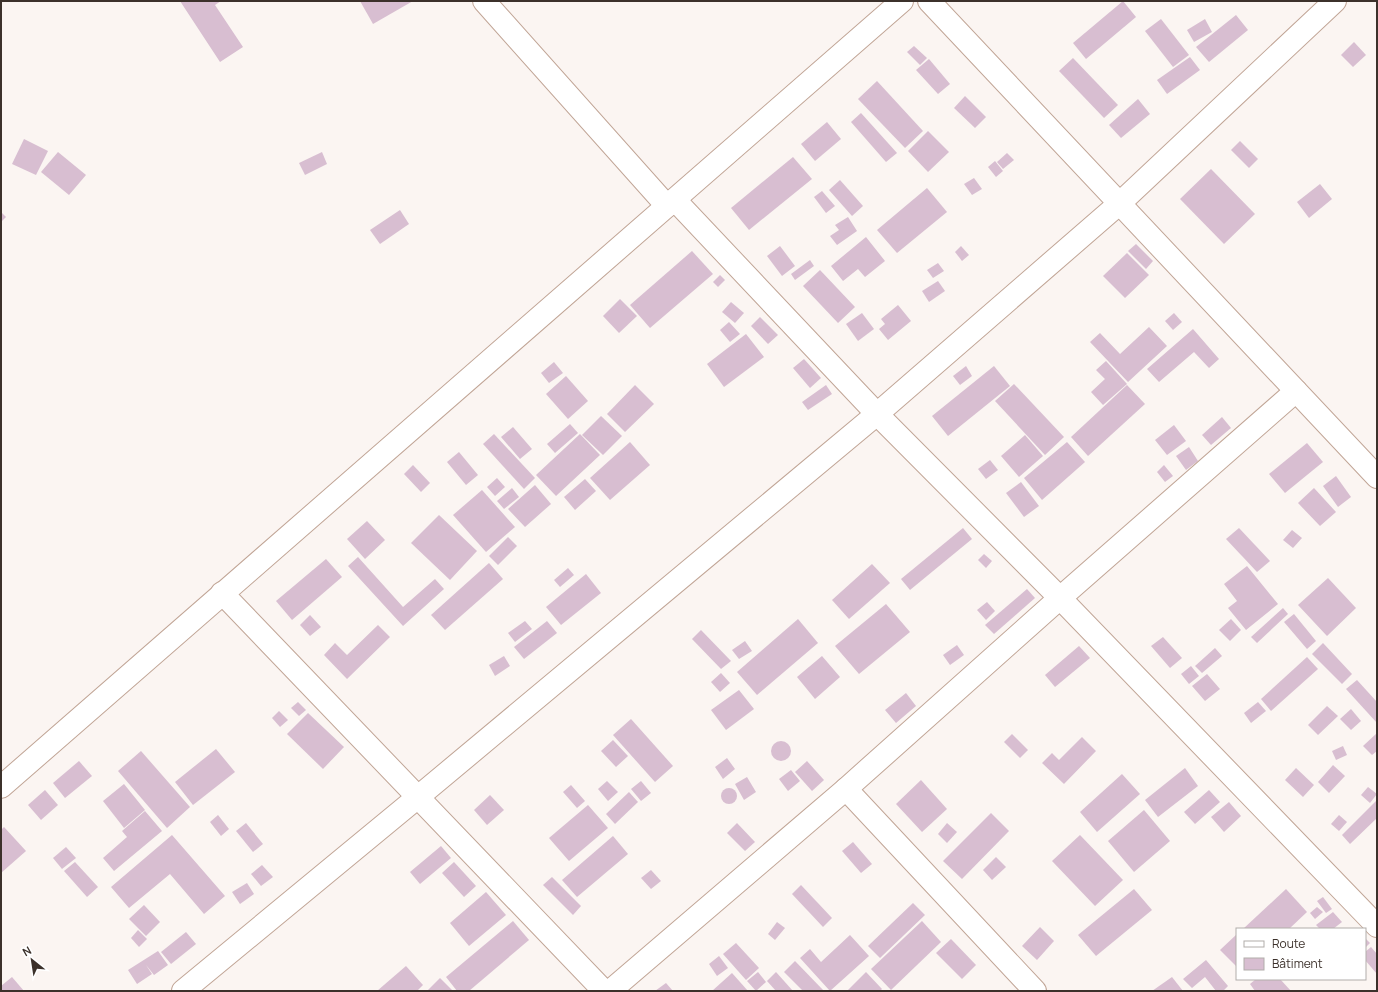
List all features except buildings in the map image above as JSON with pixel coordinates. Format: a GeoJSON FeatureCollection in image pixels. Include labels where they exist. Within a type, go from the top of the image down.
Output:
{"type":"FeatureCollection","features":[{"type":"Feature","properties":{"kind":"street"},"geometry":{"type":"LineString","coordinates":[[484,1],[671,203],[877,414],[1060,598],[1377,926]]}},
{"type":"Feature","properties":{"kind":"street"},"geometry":{"type":"LineString","coordinates":[[1,787],[902,1]]}},
{"type":"Feature","properties":{"kind":"street"},"geometry":{"type":"LineString","coordinates":[[929,1],[1377,477]]}},
{"type":"Feature","properties":{"kind":"street"},"geometry":{"type":"LineString","coordinates":[[183,991],[877,414],[1120,204],[1335,1]]}},
{"type":"Feature","properties":{"kind":"street"},"geometry":{"type":"LineString","coordinates":[[610,991],[846,789],[1060,598],[1296,391]]}},
{"type":"Feature","properties":{"kind":"street"},"geometry":{"type":"LineString","coordinates":[[222,593],[604,991]]}},
{"type":"Feature","properties":{"kind":"street"},"geometry":{"type":"LineString","coordinates":[[846,789],[1034,991]]}}]}
